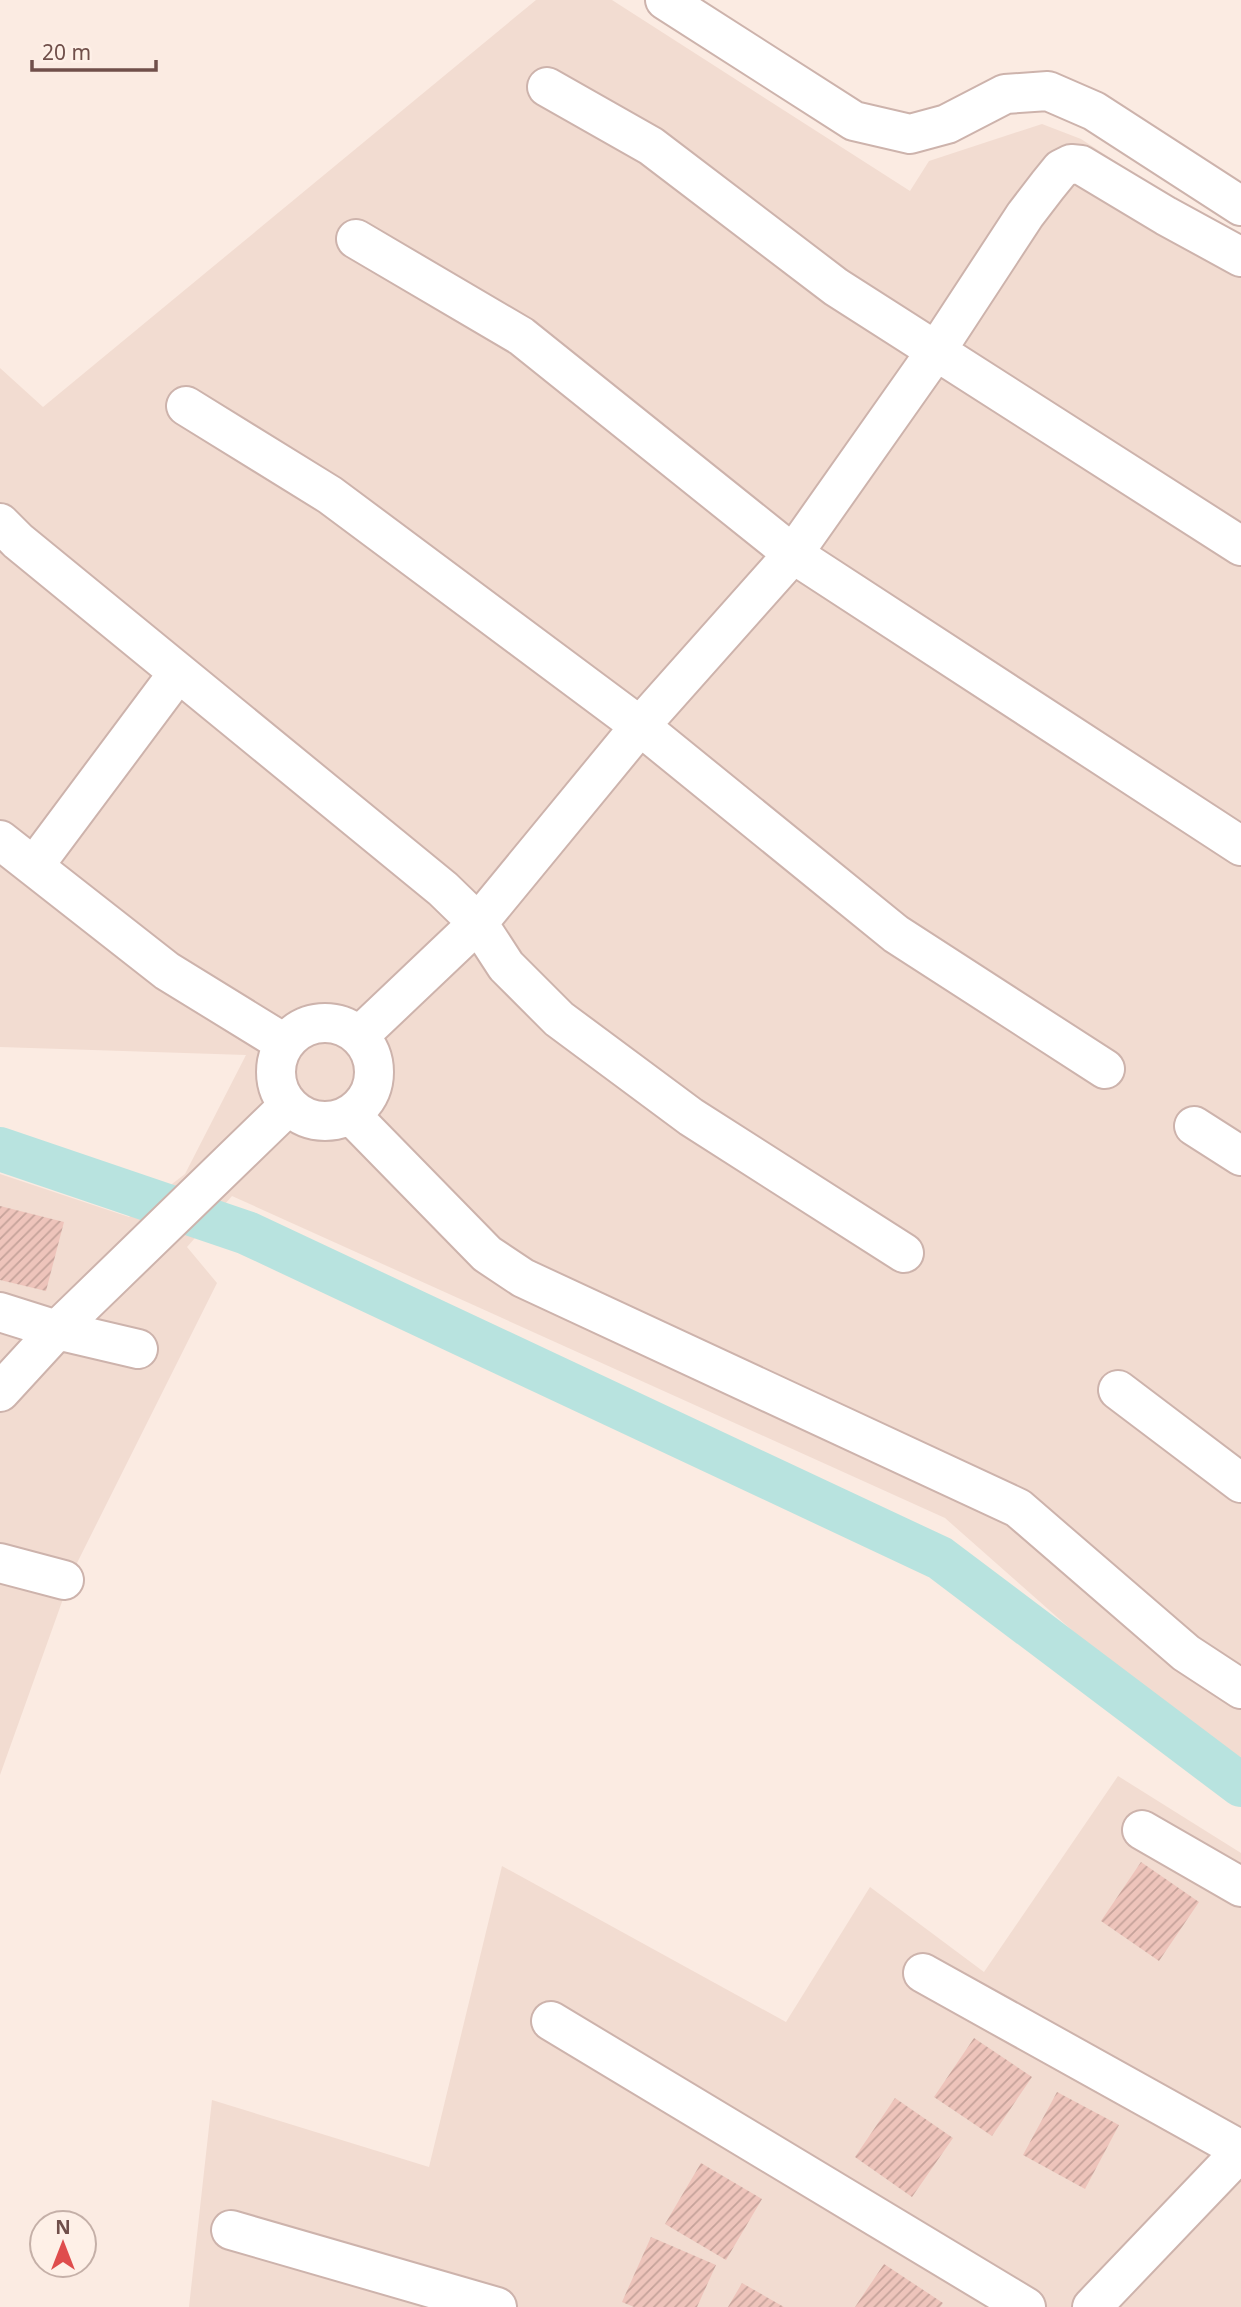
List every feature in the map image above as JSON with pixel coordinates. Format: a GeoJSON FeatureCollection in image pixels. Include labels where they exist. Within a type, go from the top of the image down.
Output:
{"type":"FeatureCollection","features":[{"type":"Feature","properties":{"kind":"street"},"geometry":{"type":"LineString","coordinates":[[666,0],[854,121],[911,134],[947,124],[1005,94],[1048,91],[1094,111],[1241,206]]}},
{"type":"Feature","properties":{"kind":"street"},"geometry":{"type":"LineString","coordinates":[[547,87],[650,146],[836,287],[1241,546]]}},
{"type":"Feature","properties":{"kind":"street"},"geometry":{"type":"LineString","coordinates":[[359,1036],[478,923],[640,726],[793,554],[936,351],[1025,215],[1061,169],[1071,164],[1081,165],[1241,257]]}},
{"type":"Feature","properties":{"kind":"street"},"geometry":{"type":"LineString","coordinates":[[356,239],[521,336],[793,554],[1241,846]]}},
{"type":"Feature","properties":{"kind":"street"},"geometry":{"type":"LineString","coordinates":[[186,406],[330,495],[640,726],[896,934],[1105,1069]]}},
{"type":"Feature","properties":{"kind":"street"},"geometry":{"type":"LineString","coordinates":[[0,523],[18,541],[443,889],[478,923],[506,966],[559,1019],[691,1117],[904,1253]]}},
{"type":"Feature","properties":{"kind":"street"},"geometry":{"type":"LineString","coordinates":[[34,866],[178,673]]}},
{"type":"Feature","properties":{"kind":"street"},"geometry":{"type":"LineString","coordinates":[[0,840],[167,971],[284,1043]]}},
{"type":"Feature","properties":{"kind":"street"},"geometry":{"type":"LineString","coordinates":[[328,1023],[345,1027],[359,1036],[369,1048],[374,1062],[370,1092],[362,1105],[351,1115],[335,1121],[302,1117],[288,1106],[279,1092],[275,1075],[277,1058],[284,1043],[296,1032],[312,1024],[328,1023]]}},
{"type":"Feature","properties":{"kind":"street"},"geometry":{"type":"LineString","coordinates":[[0,1392],[57,1330],[288,1106]]}},
{"type":"Feature","properties":{"kind":"street"},"geometry":{"type":"LineString","coordinates":[[351,1115],[487,1254],[523,1278],[1018,1508],[1186,1653],[1241,1689]]}},
{"type":"Feature","properties":{"kind":"street"},"geometry":{"type":"LineString","coordinates":[[1195,1126],[1241,1156]]}},
{"type":"Feature","properties":{"kind":"street"},"geometry":{"type":"LineString","coordinates":[[0,1312],[57,1330],[138,1349]]}},
{"type":"Feature","properties":{"kind":"street"},"geometry":{"type":"LineString","coordinates":[[1118,1390],[1241,1483]]}},
{"type":"Feature","properties":{"kind":"street"},"geometry":{"type":"LineString","coordinates":[[0,1563],[64,1580]]}},
{"type":"Feature","properties":{"kind":"street"},"geometry":{"type":"LineString","coordinates":[[1142,1830],[1241,1887]]}},
{"type":"Feature","properties":{"kind":"street"},"geometry":{"type":"LineString","coordinates":[[923,1973],[1241,2150],[1092,2307]]}},
{"type":"Feature","properties":{"kind":"street"},"geometry":{"type":"LineString","coordinates":[[551,2021],[1026,2307]]}},
{"type":"Feature","properties":{"kind":"street"},"geometry":{"type":"LineString","coordinates":[[231,2230],[497,2307]]}},
{"type":"Feature","properties":{"kind":"shaded area"},"geometry":{"type":"Polygon","coordinates":[[[536,0],[612,0],[910,191],[929,161],[1042,124],[1081,139],[1241,243],[1241,1763],[1178,1724],[945,1518],[232,1196],[187,1247],[217,1283],[73,1571],[0,1775],[0,1174],[129,1217],[185,1174],[246,1055],[0,1047],[0,368],[43,407],[536,0]]]}},
{"type":"Feature","properties":{"kind":"shaded area"},"geometry":{"type":"Polygon","coordinates":[[[1118,1776],[1241,1853],[1241,2307],[189,2307],[212,2100],[429,2167],[502,1866],[786,2022],[870,1887],[984,1972],[1118,1776]]]}},
{"type":"Feature","properties":{"kind":"building"},"geometry":{"type":"Polygon","coordinates":[[[0,1206],[64,1222],[46,1291],[0,1280],[0,1206]]]}},
{"type":"Feature","properties":{"kind":"building"},"geometry":{"type":"Polygon","coordinates":[[[1141,1862],[1199,1902],[1159,1961],[1101,1921],[1141,1862]]]}},
{"type":"Feature","properties":{"kind":"building"},"geometry":{"type":"Polygon","coordinates":[[[974,2038],[1032,2077],[992,2136],[934,2097],[974,2038]]]}},
{"type":"Feature","properties":{"kind":"building"},"geometry":{"type":"Polygon","coordinates":[[[1057,2092],[1119,2125],[1085,2189],[1023,2155],[1057,2092]]]}},
{"type":"Feature","properties":{"kind":"building"},"geometry":{"type":"Polygon","coordinates":[[[895,2098],[953,2138],[912,2197],[855,2157],[895,2098]]]}},
{"type":"Feature","properties":{"kind":"building"},"geometry":{"type":"Polygon","coordinates":[[[701,2163],[762,2199],[726,2260],[665,2224],[701,2163]]]}},
{"type":"Feature","properties":{"kind":"building"},"geometry":{"type":"Polygon","coordinates":[[[651,2237],[716,2265],[697,2307],[634,2307],[622,2302],[651,2237]]]}},
{"type":"Feature","properties":{"kind":"building"},"geometry":{"type":"Polygon","coordinates":[[[884,2264],[943,2303],[940,2307],[855,2307],[884,2264]]]}},
{"type":"Feature","properties":{"kind":"building"},"geometry":{"type":"Polygon","coordinates":[[[742,2283],[784,2307],[728,2307],[742,2283]]]}},
{"type":"Feature","properties":{"kind":"waterway"},"geometry":{"type":"LineString","coordinates":[[0,1149],[247,1233],[940,1558],[1241,1785]]}}]}
